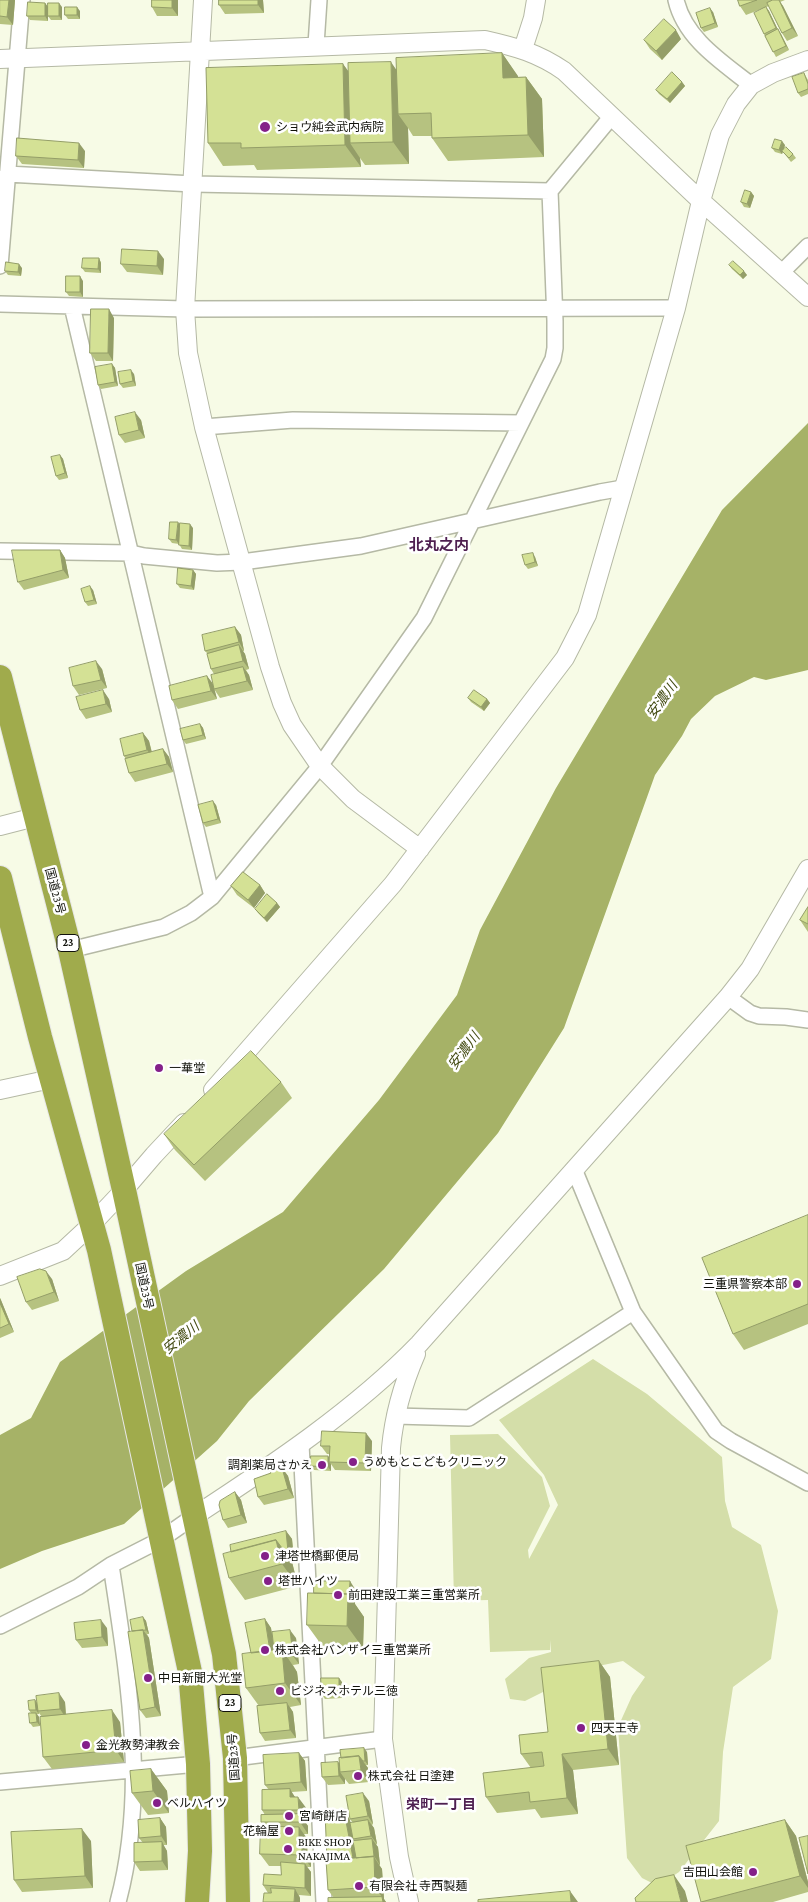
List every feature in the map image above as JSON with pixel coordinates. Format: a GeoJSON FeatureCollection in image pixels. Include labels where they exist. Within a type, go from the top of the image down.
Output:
{"type":"FeatureCollection","features":[{"type":"Feature","properties":{"kind":"highway","name":"国道23号"},"geometry":{"type":"LineString","coordinates":[[0,677],[70,950],[224,1654],[235,1758],[238,1902]]}},
{"type":"Feature","properties":{"kind":"highway"},"geometry":{"type":"LineString","coordinates":[[0,878],[51,1078],[98,1250],[190,1672],[198,1764],[200,1851],[198,1902]]}},
{"type":"Feature","properties":{"kind":"street"},"geometry":{"type":"LineString","coordinates":[[0,266],[22,0]]}},
{"type":"Feature","properties":{"kind":"street"},"geometry":{"type":"LineString","coordinates":[[203,0],[184,309],[188,353],[204,427],[270,667],[282,703],[292,725],[320,766],[352,799],[420,849]]}},
{"type":"Feature","properties":{"kind":"street"},"geometry":{"type":"LineString","coordinates":[[316,45],[319,0]]}},
{"type":"Feature","properties":{"kind":"street"},"geometry":{"type":"LineString","coordinates":[[523,49],[533,18],[536,0]]}},
{"type":"Feature","properties":{"kind":"street"},"geometry":{"type":"LineString","coordinates":[[676,0],[691,33],[702,45],[751,85]]}},
{"type":"Feature","properties":{"kind":"street"},"geometry":{"type":"LineString","coordinates":[[0,59],[316,45],[485,40],[523,49],[547,60],[564,72],[701,201],[808,296]]}},
{"type":"Feature","properties":{"kind":"street"},"geometry":{"type":"LineString","coordinates":[[0,1276],[63,1251],[91,1225],[126,1201],[154,1154],[201,1104],[393,884],[565,658],[588,615],[676,308],[701,201],[720,135],[727,118],[751,85],[773,73],[808,60]]}},
{"type":"Feature","properties":{"kind":"street"},"geometry":{"type":"LineString","coordinates":[[70,950],[164,926],[191,913],[212,897],[320,766],[424,618],[553,359],[555,348],[550,191],[612,116]]}},
{"type":"Feature","properties":{"kind":"street"},"geometry":{"type":"LineString","coordinates":[[7,174],[193,184],[550,191]]}},
{"type":"Feature","properties":{"kind":"street"},"geometry":{"type":"LineString","coordinates":[[781,273],[808,246]]}},
{"type":"Feature","properties":{"kind":"street"},"geometry":{"type":"LineString","coordinates":[[0,304],[184,309],[676,308]]}},
{"type":"Feature","properties":{"kind":"street"},"geometry":{"type":"LineString","coordinates":[[72,306],[212,897]]}},
{"type":"Feature","properties":{"kind":"street"},"geometry":{"type":"LineString","coordinates":[[204,427],[293,420],[521,424]]}},
{"type":"Feature","properties":{"kind":"street"},"geometry":{"type":"LineString","coordinates":[[0,550],[131,553],[218,563],[242,562],[361,546],[623,488]]}},
{"type":"Feature","properties":{"kind":"street"},"geometry":{"type":"LineString","coordinates":[[0,826],[35,817]]}},
{"type":"Feature","properties":{"kind":"street"},"geometry":{"type":"LineString","coordinates":[[0,1626],[78,1587],[192,1512],[301,1444],[400,1364],[420,1344],[728,997],[750,969],[808,869]]}},
{"type":"Feature","properties":{"kind":"street"},"geometry":{"type":"LineString","coordinates":[[728,997],[750,1013],[759,1016],[808,1020]]}},
{"type":"Feature","properties":{"kind":"street"},"geometry":{"type":"LineString","coordinates":[[0,1090],[51,1078]]}},
{"type":"Feature","properties":{"kind":"street"},"geometry":{"type":"LineString","coordinates":[[574,1169],[633,1312],[716,1431],[808,1483]]}},
{"type":"Feature","properties":{"kind":"street"},"geometry":{"type":"LineString","coordinates":[[395,1416],[469,1418],[633,1312]]}},
{"type":"Feature","properties":{"kind":"street"},"geometry":{"type":"LineString","coordinates":[[409,1902],[399,1857],[383,1739],[391,1448],[395,1416],[407,1374],[420,1344]]}},
{"type":"Feature","properties":{"kind":"street"},"geometry":{"type":"LineString","coordinates":[[301,1444],[324,1902]]}},
{"type":"Feature","properties":{"kind":"street"},"geometry":{"type":"LineString","coordinates":[[111,1565],[128,1673],[134,1769],[132,1825],[118,1902]]}},
{"type":"Feature","properties":{"kind":"street"},"geometry":{"type":"LineString","coordinates":[[235,1758],[383,1739]]}},
{"type":"Feature","properties":{"kind":"street"},"geometry":{"type":"LineString","coordinates":[[0,1782],[198,1764]]}},
{"type":"Feature","properties":{"kind":"shaded area"},"geometry":{"type":"Polygon","coordinates":[[[593,1359],[647,1394],[722,1457],[725,1501],[732,1527],[761,1545],[778,1611],[771,1659],[733,1687],[723,1752],[719,1821],[679,1872],[658,1886],[642,1878],[627,1858],[618,1727],[632,1696],[645,1677],[623,1661],[593,1667],[525,1701],[510,1699],[505,1679],[529,1658],[551,1652],[550,1640],[550,1650],[490,1652],[488,1600],[454,1601],[450,1435],[498,1434],[542,1477],[550,1506],[528,1550],[529,1559],[558,1505],[544,1475],[499,1420],[593,1359]]]}},
{"type":"Feature","properties":{"kind":"water","name":"安濃川"},"geometry":{"type":"Polygon","coordinates":[[[808,423],[808,670],[766,680],[754,677],[715,696],[691,719],[682,736],[655,775],[564,1028],[498,1133],[384,1269],[249,1401],[217,1441],[124,1524],[42,1551],[0,1569],[0,1435],[31,1418],[60,1362],[186,1271],[283,1212],[379,1100],[457,995],[480,930],[556,788],[722,510],[808,423]]]}},
{"type":"Feature","properties":{"kind":"building"},"geometry":{"type":"Polygon","coordinates":[[[0,0],[9,0],[7,17],[0,16],[0,0]]]}},
{"type":"Feature","properties":{"kind":"building"},"geometry":{"type":"Polygon","coordinates":[[[152,0],[172,0],[172,8],[152,7],[152,0]]]}},
{"type":"Feature","properties":{"kind":"building"},"geometry":{"type":"Polygon","coordinates":[[[219,0],[258,0],[258,5],[219,5],[219,0]]]}},
{"type":"Feature","properties":{"kind":"building"},"geometry":{"type":"Polygon","coordinates":[[[738,0],[757,0],[740,6],[738,0]]]}},
{"type":"Feature","properties":{"kind":"building"},"geometry":{"type":"Polygon","coordinates":[[[779,0],[792,28],[782,33],[767,3],[779,0]]]}},
{"type":"Feature","properties":{"kind":"building"},"geometry":{"type":"Polygon","coordinates":[[[28,2],[45,3],[45,16],[27,16],[28,2]]]}},
{"type":"Feature","properties":{"kind":"building"},"geometry":{"type":"Polygon","coordinates":[[[48,3],[59,3],[59,16],[48,16],[48,3]]]}},
{"type":"Feature","properties":{"kind":"building"},"geometry":{"type":"Polygon","coordinates":[[[65,7],[77,7],[77,15],[65,15],[65,7]]]}},
{"type":"Feature","properties":{"kind":"building"},"geometry":{"type":"Polygon","coordinates":[[[766,7],[776,28],[764,34],[754,13],[766,7]]]}},
{"type":"Feature","properties":{"kind":"building"},"geometry":{"type":"Polygon","coordinates":[[[710,8],[715,23],[701,28],[696,13],[710,8]]]}},
{"type":"Feature","properties":{"kind":"building"},"geometry":{"type":"Polygon","coordinates":[[[664,19],[676,30],[656,51],[644,40],[664,19]]]}},
{"type":"Feature","properties":{"kind":"building"},"geometry":{"type":"Polygon","coordinates":[[[778,29],[786,46],[773,52],[765,36],[778,29]]]}},
{"type":"Feature","properties":{"kind":"building"},"geometry":{"type":"Polygon","coordinates":[[[502,53],[503,78],[526,77],[528,135],[432,138],[431,113],[398,114],[396,58],[502,53]]]}},
{"type":"Feature","properties":{"kind":"building"},"geometry":{"type":"Polygon","coordinates":[[[391,62],[393,142],[350,143],[348,63],[391,62]]]}},
{"type":"Feature","properties":{"kind":"building"},"geometry":{"type":"Polygon","coordinates":[[[343,64],[345,145],[241,148],[241,143],[208,143],[206,68],[343,64]]]}},
{"type":"Feature","properties":{"kind":"building"},"geometry":{"type":"Polygon","coordinates":[[[672,72],[682,82],[667,99],[656,90],[672,72]]]}},
{"type":"Feature","properties":{"kind":"building"},"geometry":{"type":"Polygon","coordinates":[[[804,73],[808,89],[798,93],[792,77],[804,73]]]}},
{"type":"Feature","properties":{"kind":"building"},"geometry":{"type":"Polygon","coordinates":[[[17,138],[79,143],[78,160],[16,156],[17,138]]]}},
{"type":"Feature","properties":{"kind":"building"},"geometry":{"type":"Polygon","coordinates":[[[775,139],[782,141],[779,150],[772,148],[775,139]]]}},
{"type":"Feature","properties":{"kind":"building"},"geometry":{"type":"Polygon","coordinates":[[[786,147],[793,154],[789,158],[782,151],[786,147]]]}},
{"type":"Feature","properties":{"kind":"building"},"geometry":{"type":"Polygon","coordinates":[[[745,190],[751,192],[747,204],[741,202],[745,190]]]}},
{"type":"Feature","properties":{"kind":"building"},"geometry":{"type":"Polygon","coordinates":[[[122,249],[158,251],[157,266],[121,264],[122,249]]]}},
{"type":"Feature","properties":{"kind":"building"},"geometry":{"type":"Polygon","coordinates":[[[83,258],[99,258],[98,269],[82,268],[83,258]]]}},
{"type":"Feature","properties":{"kind":"building"},"geometry":{"type":"Polygon","coordinates":[[[733,261],[744,271],[740,275],[729,265],[733,261]]]}},
{"type":"Feature","properties":{"kind":"building"},"geometry":{"type":"Polygon","coordinates":[[[6,262],[19,264],[18,272],[5,271],[6,262]]]}},
{"type":"Feature","properties":{"kind":"building"},"geometry":{"type":"Polygon","coordinates":[[[66,276],[80,276],[80,292],[66,292],[66,276]]]}},
{"type":"Feature","properties":{"kind":"building"},"geometry":{"type":"Polygon","coordinates":[[[91,309],[109,309],[108,353],[90,353],[91,309]]]}},
{"type":"Feature","properties":{"kind":"building"},"geometry":{"type":"Polygon","coordinates":[[[112,364],[115,382],[98,385],[95,367],[112,364]]]}},
{"type":"Feature","properties":{"kind":"building"},"geometry":{"type":"Polygon","coordinates":[[[131,370],[133,381],[120,384],[118,372],[131,370]]]}},
{"type":"Feature","properties":{"kind":"building"},"geometry":{"type":"Polygon","coordinates":[[[135,412],[139,430],[119,435],[115,417],[135,412]]]}},
{"type":"Feature","properties":{"kind":"building"},"geometry":{"type":"Polygon","coordinates":[[[60,455],[65,473],[56,476],[51,457],[60,455]]]}},
{"type":"Feature","properties":{"kind":"building"},"geometry":{"type":"Polygon","coordinates":[[[170,522],[178,522],[176,540],[169,539],[170,522]]]}},
{"type":"Feature","properties":{"kind":"building"},"geometry":{"type":"Polygon","coordinates":[[[180,523],[190,524],[189,546],[179,545],[180,523]]]}},
{"type":"Feature","properties":{"kind":"building"},"geometry":{"type":"Polygon","coordinates":[[[12,550],[60,550],[63,570],[18,582],[12,550]]]}},
{"type":"Feature","properties":{"kind":"building"},"geometry":{"type":"Polygon","coordinates":[[[533,553],[535,562],[525,565],[522,555],[533,553]]]}},
{"type":"Feature","properties":{"kind":"building"},"geometry":{"type":"Polygon","coordinates":[[[178,568],[193,570],[191,586],[177,584],[178,568]]]}},
{"type":"Feature","properties":{"kind":"building"},"geometry":{"type":"Polygon","coordinates":[[[90,586],[94,600],[85,602],[81,589],[90,586]]]}},
{"type":"Feature","properties":{"kind":"building"},"geometry":{"type":"Polygon","coordinates":[[[235,627],[239,642],[205,651],[202,635],[235,627]]]}},
{"type":"Feature","properties":{"kind":"building"},"geometry":{"type":"Polygon","coordinates":[[[239,645],[243,661],[211,669],[207,654],[239,645]]]}},
{"type":"Feature","properties":{"kind":"building"},"geometry":{"type":"Polygon","coordinates":[[[96,661],[101,680],[73,686],[69,668],[96,661]]]}},
{"type":"Feature","properties":{"kind":"building"},"geometry":{"type":"Polygon","coordinates":[[[243,667],[247,681],[214,689],[211,675],[243,667]]]}},
{"type":"Feature","properties":{"kind":"building"},"geometry":{"type":"Polygon","coordinates":[[[207,676],[211,691],[172,700],[169,686],[207,676]]]}},
{"type":"Feature","properties":{"kind":"building"},"geometry":{"type":"Polygon","coordinates":[[[103,690],[106,704],[80,710],[76,697],[103,690]]]}},
{"type":"Feature","properties":{"kind":"building"},"geometry":{"type":"Polygon","coordinates":[[[474,690],[487,699],[481,707],[468,698],[474,690]]]}},
{"type":"Feature","properties":{"kind":"building"},"geometry":{"type":"Polygon","coordinates":[[[200,724],[203,735],[183,740],[180,729],[200,724]]]}},
{"type":"Feature","properties":{"kind":"building"},"geometry":{"type":"Polygon","coordinates":[[[143,733],[147,750],[124,756],[120,739],[143,733]]]}},
{"type":"Feature","properties":{"kind":"building"},"geometry":{"type":"Polygon","coordinates":[[[163,749],[167,764],[129,773],[125,759],[163,749]]]}},
{"type":"Feature","properties":{"kind":"building"},"geometry":{"type":"Polygon","coordinates":[[[213,801],[218,819],[203,823],[198,805],[213,801]]]}},
{"type":"Feature","properties":{"kind":"building"},"geometry":{"type":"Polygon","coordinates":[[[243,872],[260,885],[248,900],[231,886],[243,872]]]}},
{"type":"Feature","properties":{"kind":"building"},"geometry":{"type":"Polygon","coordinates":[[[267,894],[277,903],[264,918],[255,909],[267,894]]]}},
{"type":"Feature","properties":{"kind":"building"},"geometry":{"type":"Polygon","coordinates":[[[808,907],[808,924],[800,920],[808,907]]]}},
{"type":"Feature","properties":{"kind":"building"},"geometry":{"type":"Polygon","coordinates":[[[251,1051],[281,1082],[194,1165],[164,1134],[251,1051]]]}},
{"type":"Feature","properties":{"kind":"building"},"geometry":{"type":"Polygon","coordinates":[[[808,1215],[808,1304],[733,1334],[702,1258],[808,1215]]]}},
{"type":"Feature","properties":{"kind":"building"},"geometry":{"type":"Polygon","coordinates":[[[40,1269],[46,1271],[54,1292],[26,1302],[17,1277],[40,1269]]]}},
{"type":"Feature","properties":{"kind":"building"},"geometry":{"type":"Polygon","coordinates":[[[0,1303],[9,1324],[0,1328],[0,1303]]]}},
{"type":"Feature","properties":{"kind":"building","name":"うめもとこどもクリニック"},"geometry":{"type":"Polygon","coordinates":[[[322,1431],[366,1433],[365,1463],[329,1462],[330,1446],[321,1446],[322,1431]]]}},
{"type":"Feature","properties":{"kind":"building"},"geometry":{"type":"Polygon","coordinates":[[[311,1456],[328,1456],[328,1467],[311,1466],[311,1456]]]}},
{"type":"Feature","properties":{"kind":"building"},"geometry":{"type":"Polygon","coordinates":[[[282,1468],[288,1489],[258,1497],[254,1479],[271,1473],[270,1471],[282,1468]]]}},
{"type":"Feature","properties":{"kind":"building"},"geometry":{"type":"Polygon","coordinates":[[[235,1492],[241,1515],[223,1520],[219,1505],[220,1501],[235,1492]]]}},
{"type":"Feature","properties":{"kind":"building"},"geometry":{"type":"Polygon","coordinates":[[[286,1531],[288,1551],[285,1552],[276,1540],[231,1552],[230,1545],[286,1531]]]}},
{"type":"Feature","properties":{"kind":"building","name":"津塔世橋郵便局"},"geometry":{"type":"Polygon","coordinates":[[[276,1540],[282,1564],[229,1578],[223,1554],[276,1540]]]}},
{"type":"Feature","properties":{"kind":"building"},"geometry":{"type":"Polygon","coordinates":[[[314,1581],[350,1581],[349,1596],[348,1594],[314,1593],[314,1581]]]}},
{"type":"Feature","properties":{"kind":"building"},"geometry":{"type":"Polygon","coordinates":[[[308,1593],[348,1594],[347,1626],[307,1625],[308,1593]]]}},
{"type":"Feature","properties":{"kind":"building"},"geometry":{"type":"Polygon","coordinates":[[[143,1617],[146,1630],[132,1631],[130,1620],[143,1617]]]}},
{"type":"Feature","properties":{"kind":"building"},"geometry":{"type":"Polygon","coordinates":[[[265,1619],[270,1651],[251,1653],[245,1623],[265,1619]]]}},
{"type":"Feature","properties":{"kind":"building"},"geometry":{"type":"Polygon","coordinates":[[[101,1620],[102,1637],[76,1640],[74,1623],[101,1620]]]}},
{"type":"Feature","properties":{"kind":"building","name":"中日新聞大光堂"},"geometry":{"type":"Polygon","coordinates":[[[143,1630],[155,1707],[140,1710],[128,1632],[143,1630]]]}},
{"type":"Feature","properties":{"kind":"building"},"geometry":{"type":"Polygon","coordinates":[[[290,1630],[293,1656],[287,1657],[282,1649],[274,1650],[272,1632],[290,1630]]]}},
{"type":"Feature","properties":{"kind":"building"},"geometry":{"type":"Polygon","coordinates":[[[282,1649],[285,1683],[246,1688],[242,1654],[282,1649]]]}},
{"type":"Feature","properties":{"kind":"building"},"geometry":{"type":"Polygon","coordinates":[[[599,1661],[608,1749],[562,1754],[567,1798],[530,1802],[529,1792],[486,1797],[483,1773],[544,1766],[542,1752],[521,1754],[519,1735],[548,1732],[541,1668],[599,1661]]]}},
{"type":"Feature","properties":{"kind":"building"},"geometry":{"type":"Polygon","coordinates":[[[321,1678],[339,1678],[339,1694],[322,1695],[321,1678]]]}},
{"type":"Feature","properties":{"kind":"building"},"geometry":{"type":"Polygon","coordinates":[[[59,1693],[60,1709],[38,1711],[36,1696],[59,1693]]]}},
{"type":"Feature","properties":{"kind":"building"},"geometry":{"type":"Polygon","coordinates":[[[35,1700],[36,1710],[29,1710],[28,1701],[35,1700]]]}},
{"type":"Feature","properties":{"kind":"building"},"geometry":{"type":"Polygon","coordinates":[[[287,1703],[290,1730],[260,1733],[257,1706],[287,1703]]]}},
{"type":"Feature","properties":{"kind":"building","name":"金光教勢津教会"},"geometry":{"type":"Polygon","coordinates":[[[112,1710],[116,1750],[43,1757],[40,1717],[112,1710]]]}},
{"type":"Feature","properties":{"kind":"building"},"geometry":{"type":"Polygon","coordinates":[[[29,1713],[36,1713],[37,1722],[30,1723],[29,1713]]]}},
{"type":"Feature","properties":{"kind":"building"},"geometry":{"type":"Polygon","coordinates":[[[364,1748],[365,1761],[359,1756],[341,1758],[340,1750],[364,1748]]]}},
{"type":"Feature","properties":{"kind":"building"},"geometry":{"type":"Polygon","coordinates":[[[299,1753],[301,1782],[265,1785],[263,1755],[299,1753]]]}},
{"type":"Feature","properties":{"kind":"building"},"geometry":{"type":"Polygon","coordinates":[[[359,1756],[361,1770],[340,1772],[339,1758],[359,1756]]]}},
{"type":"Feature","properties":{"kind":"building"},"geometry":{"type":"Polygon","coordinates":[[[338,1762],[339,1776],[322,1777],[321,1763],[338,1762]]]}},
{"type":"Feature","properties":{"kind":"building"},"geometry":{"type":"Polygon","coordinates":[[[151,1769],[153,1791],[132,1793],[130,1771],[151,1769]]]}},
{"type":"Feature","properties":{"kind":"building"},"geometry":{"type":"Polygon","coordinates":[[[290,1789],[290,1797],[298,1797],[299,1810],[262,1810],[262,1790],[290,1789]]]}},
{"type":"Feature","properties":{"kind":"building"},"geometry":{"type":"Polygon","coordinates":[[[363,1793],[368,1816],[350,1819],[346,1796],[363,1793]]]}},
{"type":"Feature","properties":{"kind":"building"},"geometry":{"type":"Polygon","coordinates":[[[344,1811],[353,1858],[327,1860],[325,1812],[344,1811]]]}},
{"type":"Feature","properties":{"kind":"building"},"geometry":{"type":"Polygon","coordinates":[[[300,1814],[300,1822],[261,1822],[261,1815],[300,1814]]]}},
{"type":"Feature","properties":{"kind":"building"},"geometry":{"type":"Polygon","coordinates":[[[160,1818],[161,1836],[139,1838],[138,1820],[160,1818]]]}},
{"type":"Feature","properties":{"kind":"building"},"geometry":{"type":"Polygon","coordinates":[[[368,1820],[371,1836],[353,1839],[350,1823],[368,1820]]]}},
{"type":"Feature","properties":{"kind":"building","name":"吉田山会館"},"geometry":{"type":"Polygon","coordinates":[[[785,1820],[800,1876],[701,1902],[686,1846],[785,1820]]]}},
{"type":"Feature","properties":{"kind":"building"},"geometry":{"type":"Polygon","coordinates":[[[261,1826],[299,1827],[299,1847],[302,1847],[302,1855],[260,1854],[261,1826]]]}},
{"type":"Feature","properties":{"kind":"building"},"geometry":{"type":"Polygon","coordinates":[[[82,1829],[85,1876],[14,1880],[11,1832],[82,1829]]]}},
{"type":"Feature","properties":{"kind":"building"},"geometry":{"type":"Polygon","coordinates":[[[808,1836],[808,1874],[799,1838],[808,1836]]]}},
{"type":"Feature","properties":{"kind":"building"},"geometry":{"type":"Polygon","coordinates":[[[372,1839],[374,1856],[356,1858],[353,1841],[372,1839]]]}},
{"type":"Feature","properties":{"kind":"building"},"geometry":{"type":"Polygon","coordinates":[[[162,1842],[162,1861],[134,1862],[134,1843],[162,1842]]]}},
{"type":"Feature","properties":{"kind":"building"},"geometry":{"type":"Polygon","coordinates":[[[374,1857],[375,1887],[328,1890],[326,1860],[374,1857]]]}},
{"type":"Feature","properties":{"kind":"building"},"geometry":{"type":"Polygon","coordinates":[[[281,1862],[305,1864],[305,1888],[263,1885],[264,1874],[281,1875],[281,1862]]]}},
{"type":"Feature","properties":{"kind":"building"},"geometry":{"type":"Polygon","coordinates":[[[674,1875],[681,1902],[636,1902],[635,1898],[655,1879],[674,1875]]]}},
{"type":"Feature","properties":{"kind":"building"},"geometry":{"type":"Polygon","coordinates":[[[271,1888],[295,1889],[294,1902],[263,1902],[264,1893],[271,1893],[271,1888]]]}},
{"type":"Feature","properties":{"kind":"building"},"geometry":{"type":"Polygon","coordinates":[[[570,1891],[571,1902],[478,1902],[478,1900],[570,1891]]]}},
{"type":"Feature","properties":{"kind":"building"},"geometry":{"type":"Polygon","coordinates":[[[382,1897],[383,1902],[328,1902],[328,1898],[382,1897]]]}},
{"type":"Feature","properties":{"kind":"place","name":"ショウ純会武内病院"},"geometry":{"type":"Point","coordinates":[265,127]}},
{"type":"Feature","properties":{"kind":"place","name":"一華堂"},"geometry":{"type":"Point","coordinates":[159,1068]}},
{"type":"Feature","properties":{"kind":"place","name":"三重県警察本部"},"geometry":{"type":"Point","coordinates":[797,1284]}},
{"type":"Feature","properties":{"kind":"place","name":"うめもとこどもクリニック"},"geometry":{"type":"Point","coordinates":[353,1462]}},
{"type":"Feature","properties":{"kind":"place","name":"調剤薬局さかえ"},"geometry":{"type":"Point","coordinates":[322,1465]}},
{"type":"Feature","properties":{"kind":"place","name":"津塔世橋郵便局"},"geometry":{"type":"Point","coordinates":[265,1556]}},
{"type":"Feature","properties":{"kind":"place","name":"塔世ハイツ"},"geometry":{"type":"Point","coordinates":[268,1581]}},
{"type":"Feature","properties":{"kind":"place","name":"前田建設工業三重営業所"},"geometry":{"type":"Point","coordinates":[338,1595]}},
{"type":"Feature","properties":{"kind":"place","name":"株式会社バンザイ三重営業所"},"geometry":{"type":"Point","coordinates":[265,1650]}},
{"type":"Feature","properties":{"kind":"place","name":"中日新聞大光堂"},"geometry":{"type":"Point","coordinates":[148,1678]}},
{"type":"Feature","properties":{"kind":"place","name":"ビジネスホテル三徳"},"geometry":{"type":"Point","coordinates":[280,1691]}},
{"type":"Feature","properties":{"kind":"place","name":"四天王寺"},"geometry":{"type":"Point","coordinates":[581,1728]}},
{"type":"Feature","properties":{"kind":"place","name":"金光教勢津教会"},"geometry":{"type":"Point","coordinates":[86,1745]}},
{"type":"Feature","properties":{"kind":"place","name":"株式会社 日塗建"},"geometry":{"type":"Point","coordinates":[358,1776]}},
{"type":"Feature","properties":{"kind":"place","name":"ベルハイツ"},"geometry":{"type":"Point","coordinates":[157,1803]}},
{"type":"Feature","properties":{"kind":"place","name":"宮崎餅店"},"geometry":{"type":"Point","coordinates":[289,1816]}},
{"type":"Feature","properties":{"kind":"place","name":"花輪屋"},"geometry":{"type":"Point","coordinates":[289,1831]}},
{"type":"Feature","properties":{"kind":"place","name":"BIKE SHOP NAKAJIMA"},"geometry":{"type":"Point","coordinates":[288,1849]}},
{"type":"Feature","properties":{"kind":"place","name":"吉田山会館"},"geometry":{"type":"Point","coordinates":[753,1872]}},
{"type":"Feature","properties":{"kind":"place","name":"有限会社 寺西製麺"},"geometry":{"type":"Point","coordinates":[359,1886]}},
{"type":"Feature","properties":{"kind":"district","name":"北丸之内"},"geometry":{"type":"Point","coordinates":[439,545]}},
{"type":"Feature","properties":{"kind":"district","name":"栄町一丁目"},"geometry":{"type":"Point","coordinates":[441,1805]}}]}
